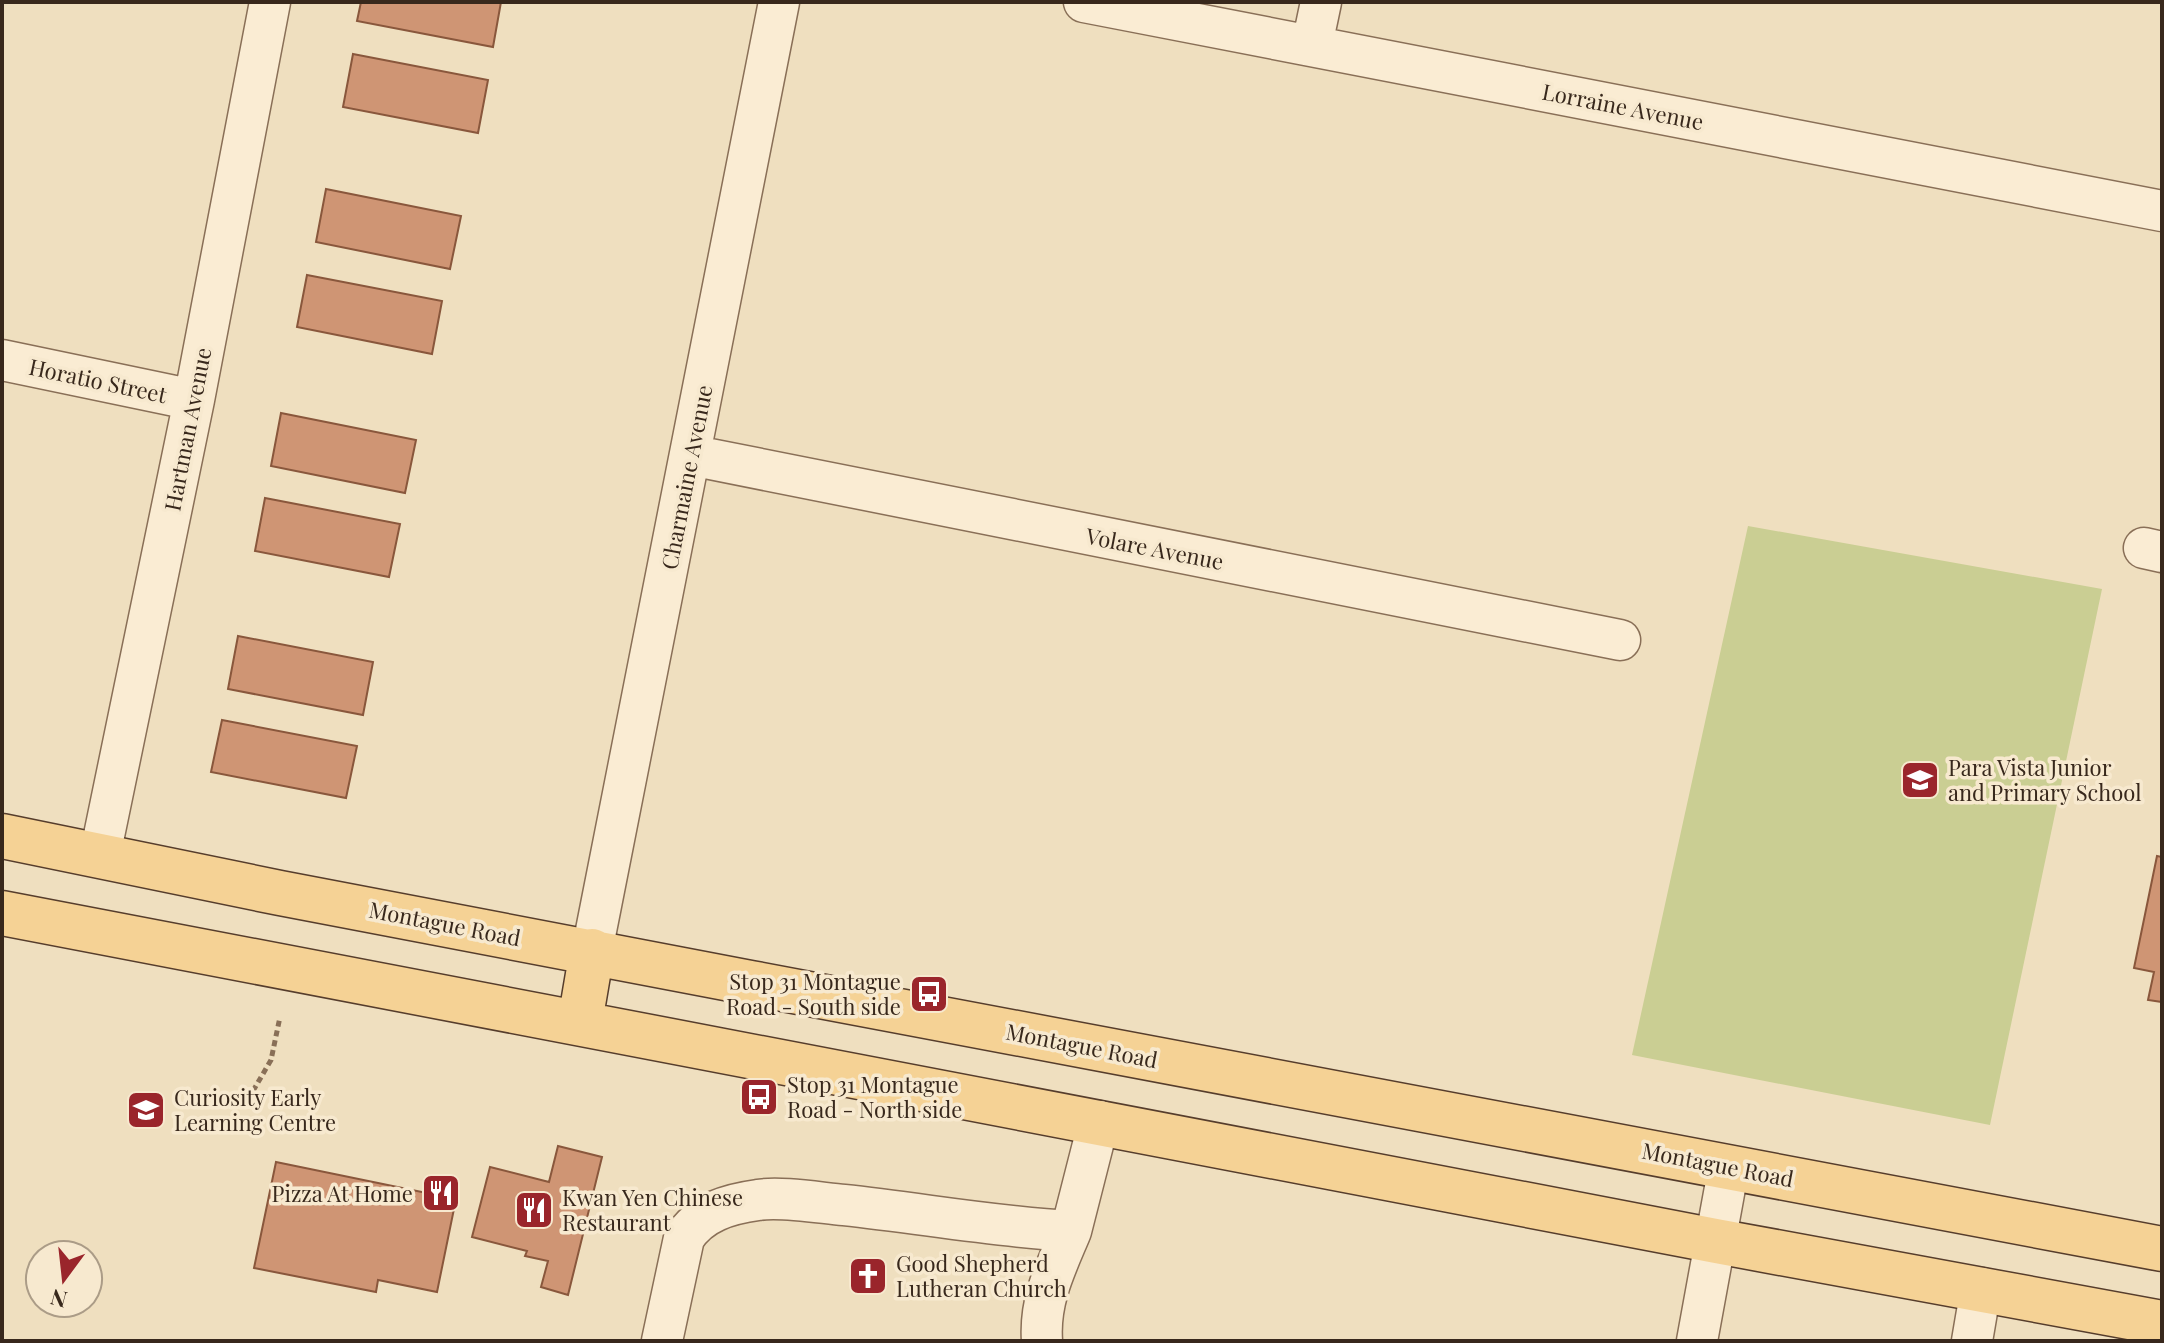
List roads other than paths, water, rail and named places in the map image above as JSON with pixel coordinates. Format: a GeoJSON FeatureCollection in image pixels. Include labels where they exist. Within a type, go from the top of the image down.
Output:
{"type":"FeatureCollection","features":[{"type":"Feature","properties":{"kind":"main road","name":"Montague Road"},"geometry":{"type":"LineString","coordinates":[[2,836],[766,986],[2162,1249]]}},
{"type":"Feature","properties":{"kind":"main road"},"geometry":{"type":"LineString","coordinates":[[2,913],[1716,1241],[2162,1323]]}},
{"type":"Feature","properties":{"kind":"main road"},"geometry":{"type":"LineString","coordinates":[[580,1022],[592,951]]}},
{"type":"Feature","properties":{"kind":"street","name":"Hartman Avenue"},"geometry":{"type":"LineString","coordinates":[[100,855],[194,400],[270,2]]}},
{"type":"Feature","properties":{"kind":"street","name":"Charmaine Avenue"},"geometry":{"type":"LineString","coordinates":[[592,951],[779,2]]}},
{"type":"Feature","properties":{"kind":"street","name":"Lorraine Avenue"},"geometry":{"type":"LineString","coordinates":[[1084,2],[2162,211]]}},
{"type":"Feature","properties":{"kind":"street"},"geometry":{"type":"LineString","coordinates":[[1312,45],[1321,2]]}},
{"type":"Feature","properties":{"kind":"street","name":"Horatio Street"},"geometry":{"type":"LineString","coordinates":[[2,360],[194,400]]}},
{"type":"Feature","properties":{"kind":"street","name":"Volare Avenue"},"geometry":{"type":"LineString","coordinates":[[690,455],[1620,640]]}},
{"type":"Feature","properties":{"kind":"street"},"geometry":{"type":"LineString","coordinates":[[1042,1341],[1041,1324],[1046,1295],[1071,1231],[1099,1121]]}},
{"type":"Feature","properties":{"kind":"street"},"geometry":{"type":"LineString","coordinates":[[1697,1341],[1729,1166]]}},
{"type":"Feature","properties":{"kind":"street"},"geometry":{"type":"LineString","coordinates":[[662,1341],[684,1238],[692,1225],[703,1217],[739,1203],[762,1199],[833,1204],[1028,1229],[1071,1231]]}},
{"type":"Feature","properties":{"kind":"street"},"geometry":{"type":"LineString","coordinates":[[1972,1341],[1981,1288]]}},
{"type":"Feature","properties":{"kind":"place","name":"Para Vista Junior and Primary School"},"geometry":{"type":"Point","coordinates":[1920,780]}},
{"type":"Feature","properties":{"kind":"place","name":"Stop 31 Montague Road - South side"},"geometry":{"type":"Point","coordinates":[929,994]}},
{"type":"Feature","properties":{"kind":"place","name":"Stop 31 Montague Road - North side"},"geometry":{"type":"Point","coordinates":[759,1097]}},
{"type":"Feature","properties":{"kind":"place","name":"Curiosity Early Learning Centre"},"geometry":{"type":"Point","coordinates":[146,1110]}},
{"type":"Feature","properties":{"kind":"place","name":"Pizza At Home"},"geometry":{"type":"Point","coordinates":[441,1193]}},
{"type":"Feature","properties":{"kind":"place","name":"Kwan Yen Chinese Restaurant"},"geometry":{"type":"Point","coordinates":[534,1210]}},
{"type":"Feature","properties":{"kind":"place","name":"Good Shepherd Lutheran Church"},"geometry":{"type":"Point","coordinates":[868,1276]}}]}
